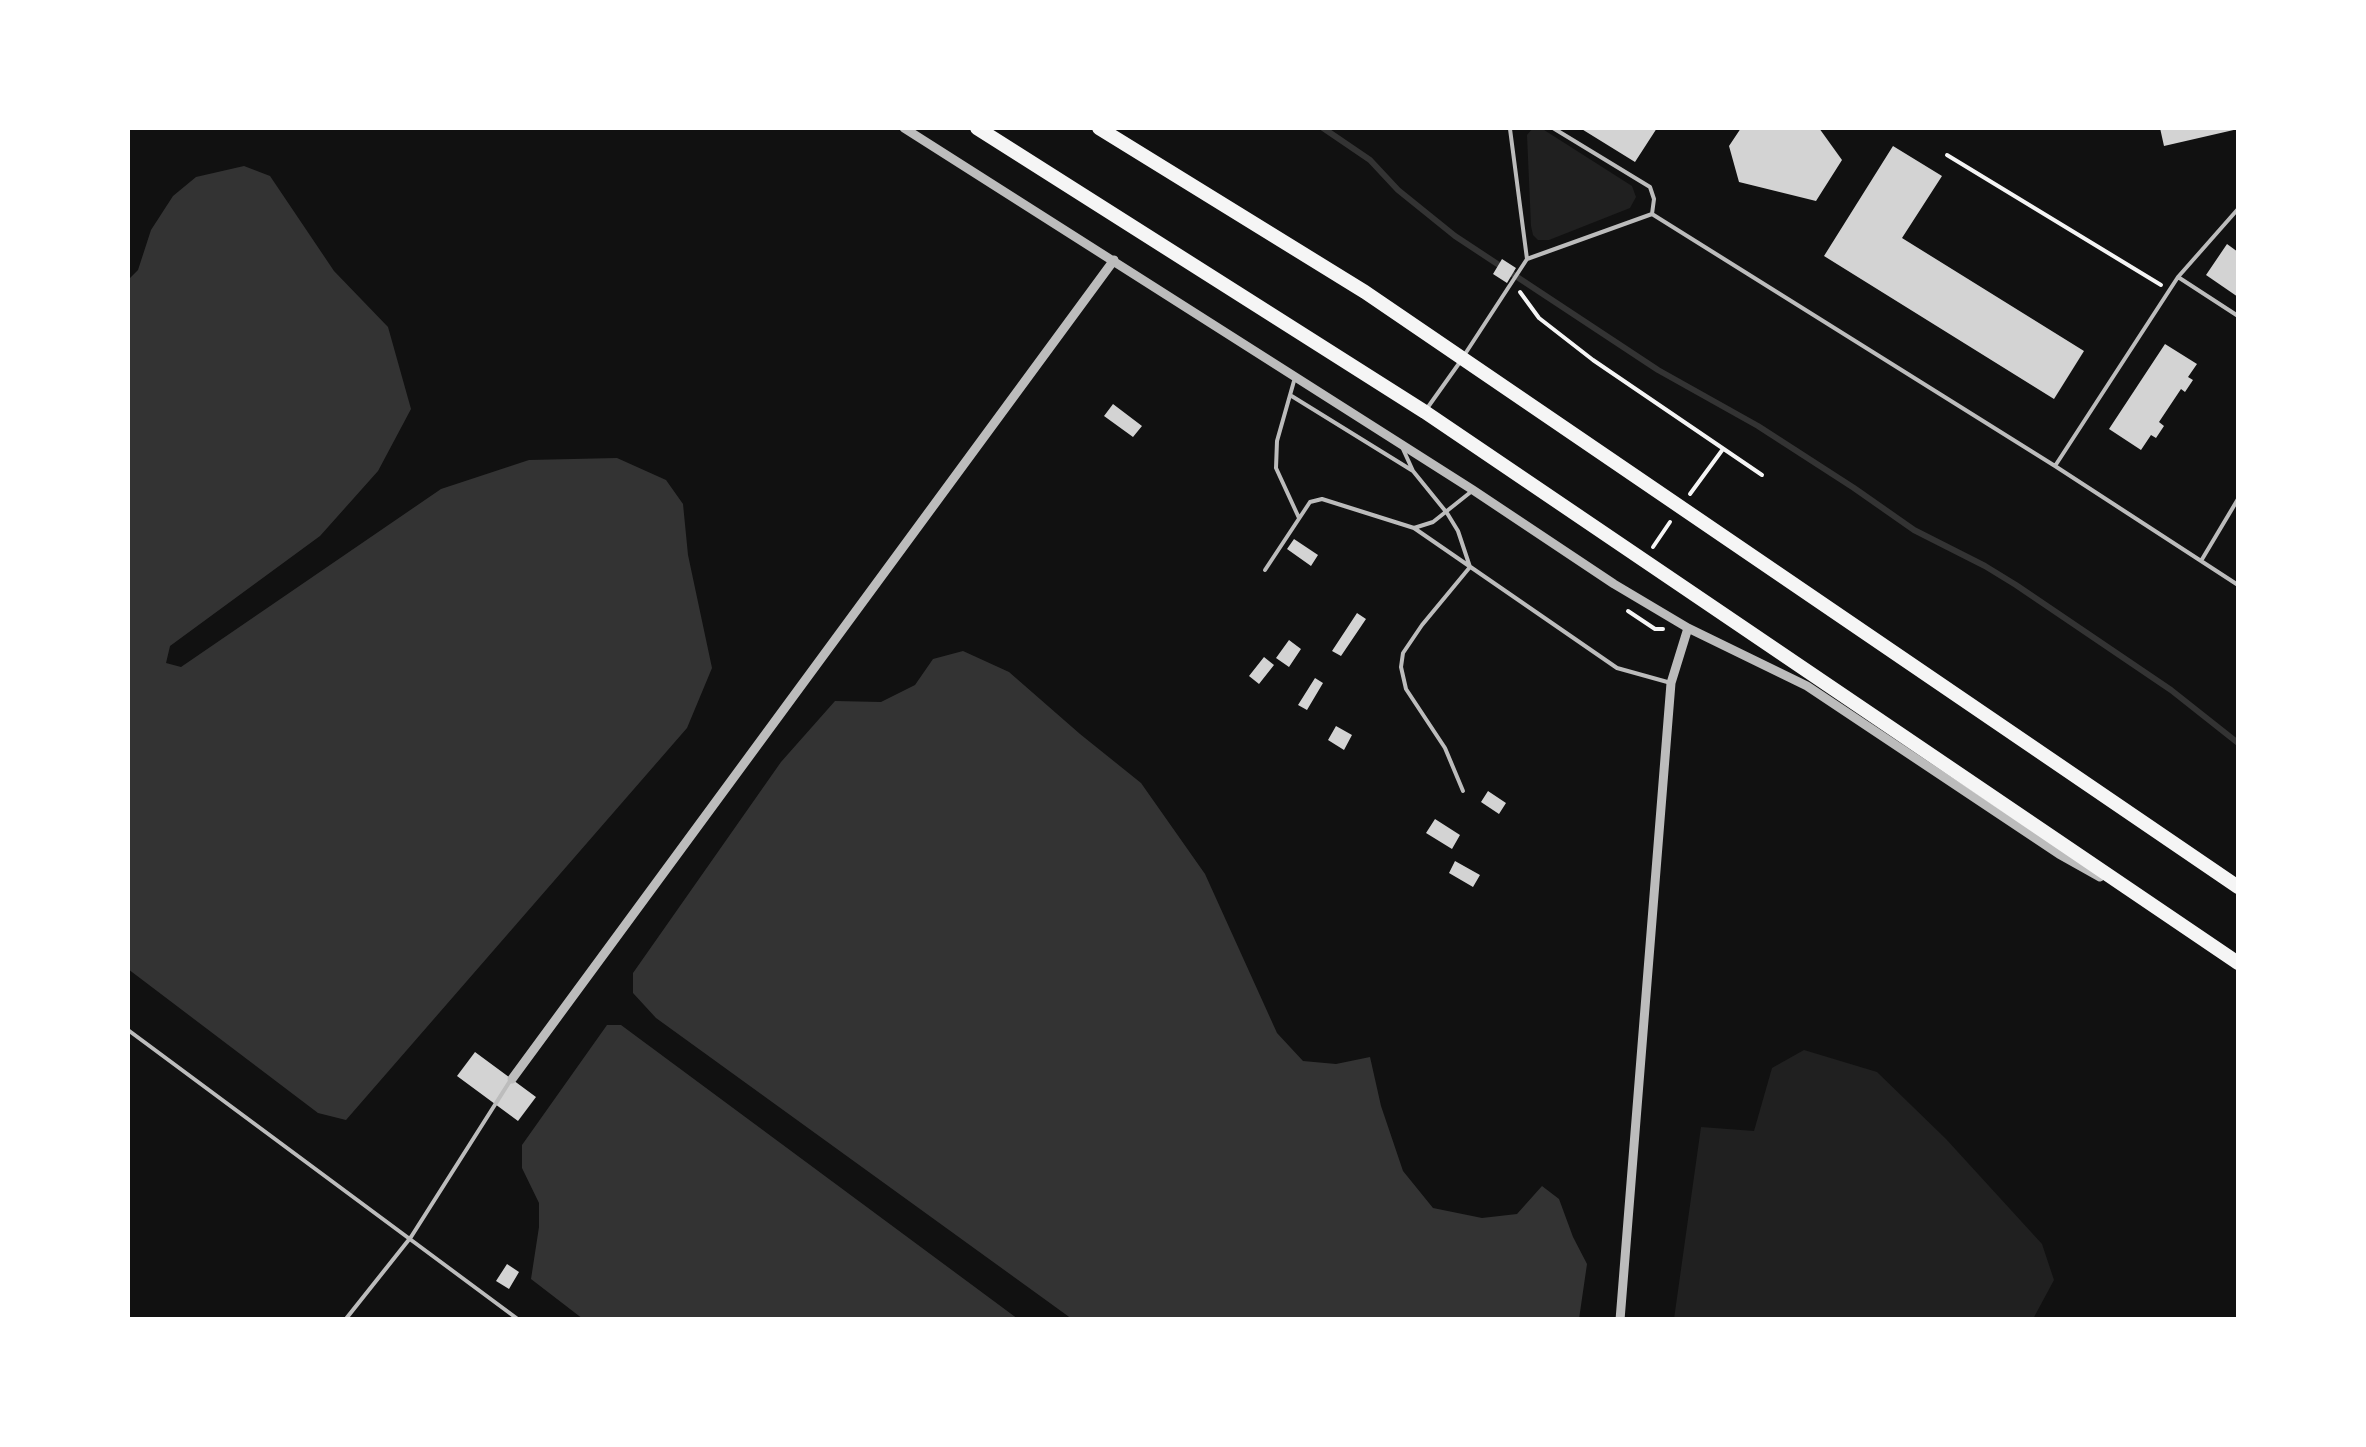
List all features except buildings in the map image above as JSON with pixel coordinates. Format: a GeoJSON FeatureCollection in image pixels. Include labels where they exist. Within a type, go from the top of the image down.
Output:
{"type":"FeatureCollection","features":[{"type":"Feature","properties":{"kind":"highway"},"geometry":{"type":"LineString","coordinates":[[978,128],[1425,412],[2238,963]]}},
{"type":"Feature","properties":{"kind":"highway"},"geometry":{"type":"LineString","coordinates":[[1099,128],[1463,357],[2238,886]]}},
{"type":"Feature","properties":{"kind":"street"},"geometry":{"type":"LineString","coordinates":[[904,128],[1296,376],[1614,584],[1688,628],[1807,686],[2059,854],[2158,909]]}},
{"type":"Feature","properties":{"kind":"street"},"geometry":{"type":"LineString","coordinates":[[512,1079],[1114,260]]}},
{"type":"Feature","properties":{"kind":"street"},"geometry":{"type":"LineString","coordinates":[[1620,1320],[1671,683],[1688,628]]}},
{"type":"Feature","properties":{"kind":"lane"},"geometry":{"type":"LineString","coordinates":[[1510,128],[1526,259]]}},
{"type":"Feature","properties":{"kind":"lane"},"geometry":{"type":"LineString","coordinates":[[1552,128],[1650,187],[1654,199],[1652,214]]}},
{"type":"Feature","properties":{"kind":"lane"},"geometry":{"type":"LineString","coordinates":[[2055,466],[2178,278],[2238,209]]}},
{"type":"Feature","properties":{"kind":"lane"},"geometry":{"type":"LineString","coordinates":[[1425,412],[1526,259],[1652,214]]}},
{"type":"Feature","properties":{"kind":"lane"},"geometry":{"type":"LineString","coordinates":[[1652,214],[2238,585]]}},
{"type":"Feature","properties":{"kind":"lane"},"geometry":{"type":"LineString","coordinates":[[2178,278],[2238,316]]}},
{"type":"Feature","properties":{"kind":"lane"},"geometry":{"type":"LineString","coordinates":[[1296,376],[1277,441],[1276,468],[1299,518]]}},
{"type":"Feature","properties":{"kind":"lane"},"geometry":{"type":"LineString","coordinates":[[1290,395],[1413,471]]}},
{"type":"Feature","properties":{"kind":"lane"},"geometry":{"type":"LineString","coordinates":[[1401,444],[1413,471],[1458,531],[1470,567]]}},
{"type":"Feature","properties":{"kind":"lane"},"geometry":{"type":"LineString","coordinates":[[1414,528],[1447,513],[1473,490]]}},
{"type":"Feature","properties":{"kind":"lane"},"geometry":{"type":"LineString","coordinates":[[1265,570],[1310,502],[1322,499],[1414,528],[1617,668],[1671,683]]}},
{"type":"Feature","properties":{"kind":"lane"},"geometry":{"type":"LineString","coordinates":[[2201,561],[2238,499]]}},
{"type":"Feature","properties":{"kind":"lane"},"geometry":{"type":"LineString","coordinates":[[1463,791],[1445,748],[1406,689],[1401,667],[1403,653],[1412,639],[1470,567]]}},
{"type":"Feature","properties":{"kind":"lane"},"geometry":{"type":"LineString","coordinates":[[128,1030],[519,1320]]}},
{"type":"Feature","properties":{"kind":"lane"},"geometry":{"type":"LineString","coordinates":[[346,1320],[411,1237],[512,1079]]}},
{"type":"Feature","properties":{"kind":"path"},"geometry":{"type":"LineString","coordinates":[[1948,155],[2170,290]]}},
{"type":"Feature","properties":{"kind":"path"},"geometry":{"type":"LineString","coordinates":[[1513,279],[1538,318],[1762,476]]}},
{"type":"Feature","properties":{"kind":"path"},"geometry":{"type":"LineString","coordinates":[[1690,494],[1722,448]]}},
{"type":"Feature","properties":{"kind":"path"},"geometry":{"type":"LineString","coordinates":[[1646,556],[1679,510]]}},
{"type":"Feature","properties":{"kind":"path"},"geometry":{"type":"LineString","coordinates":[[1628,611],[1656,629]]}},
{"type":"Feature","properties":{"kind":"shaded area"},"geometry":{"type":"Polygon","coordinates":[[[1533,128],[1541,128],[1632,186],[1636,197],[1630,208],[1549,240],[1538,240],[1531,226],[1527,135],[1533,128]]]}},
{"type":"Feature","properties":{"kind":"shaded area"},"geometry":{"type":"Polygon","coordinates":[[[244,166],[270,176],[334,271],[388,327],[411,409],[378,471],[320,536],[170,646],[166,663],[181,667],[441,489],[529,460],[617,458],[666,480],[683,504],[688,555],[712,668],[687,728],[346,1120],[318,1113],[128,969],[128,280],[138,270],[151,230],[173,196],[196,177],[244,166]]]}},
{"type":"Feature","properties":{"kind":"shaded area"},"geometry":{"type":"Polygon","coordinates":[[[963,651],[1009,672],[1141,783],[1205,874],[1277,1033],[1303,1061],[1336,1064],[1370,1057],[1381,1106],[1403,1171],[1433,1208],[1482,1218],[1517,1214],[1542,1186],[1559,1199],[1587,1264],[1579,1319],[1072,1319],[656,1018],[633,993],[633,973],[781,762],[835,701],[881,702],[915,685],[933,659],[963,651]]]}},
{"type":"Feature","properties":{"kind":"shaded area"},"geometry":{"type":"Polygon","coordinates":[[[607,1025],[621,1025],[1018,1319],[583,1319],[531,1279],[539,1203],[522,1168],[522,1145],[607,1025]]]}},
{"type":"Feature","properties":{"kind":"shaded area"},"geometry":{"type":"Polygon","coordinates":[[[1804,1050],[1877,1072],[1946,1139],[2042,1244],[2054,1280],[2033,1319],[1674,1319],[1701,1127],[1754,1131],[1772,1068],[1804,1050]]]}},
{"type":"Feature","properties":{"kind":"waterway"},"geometry":{"type":"LineString","coordinates":[[1323,128],[1370,160],[1398,190],[1455,236],[1658,370],[1758,426],[1914,530],[2016,585],[2171,690],[2238,743]]}}]}
